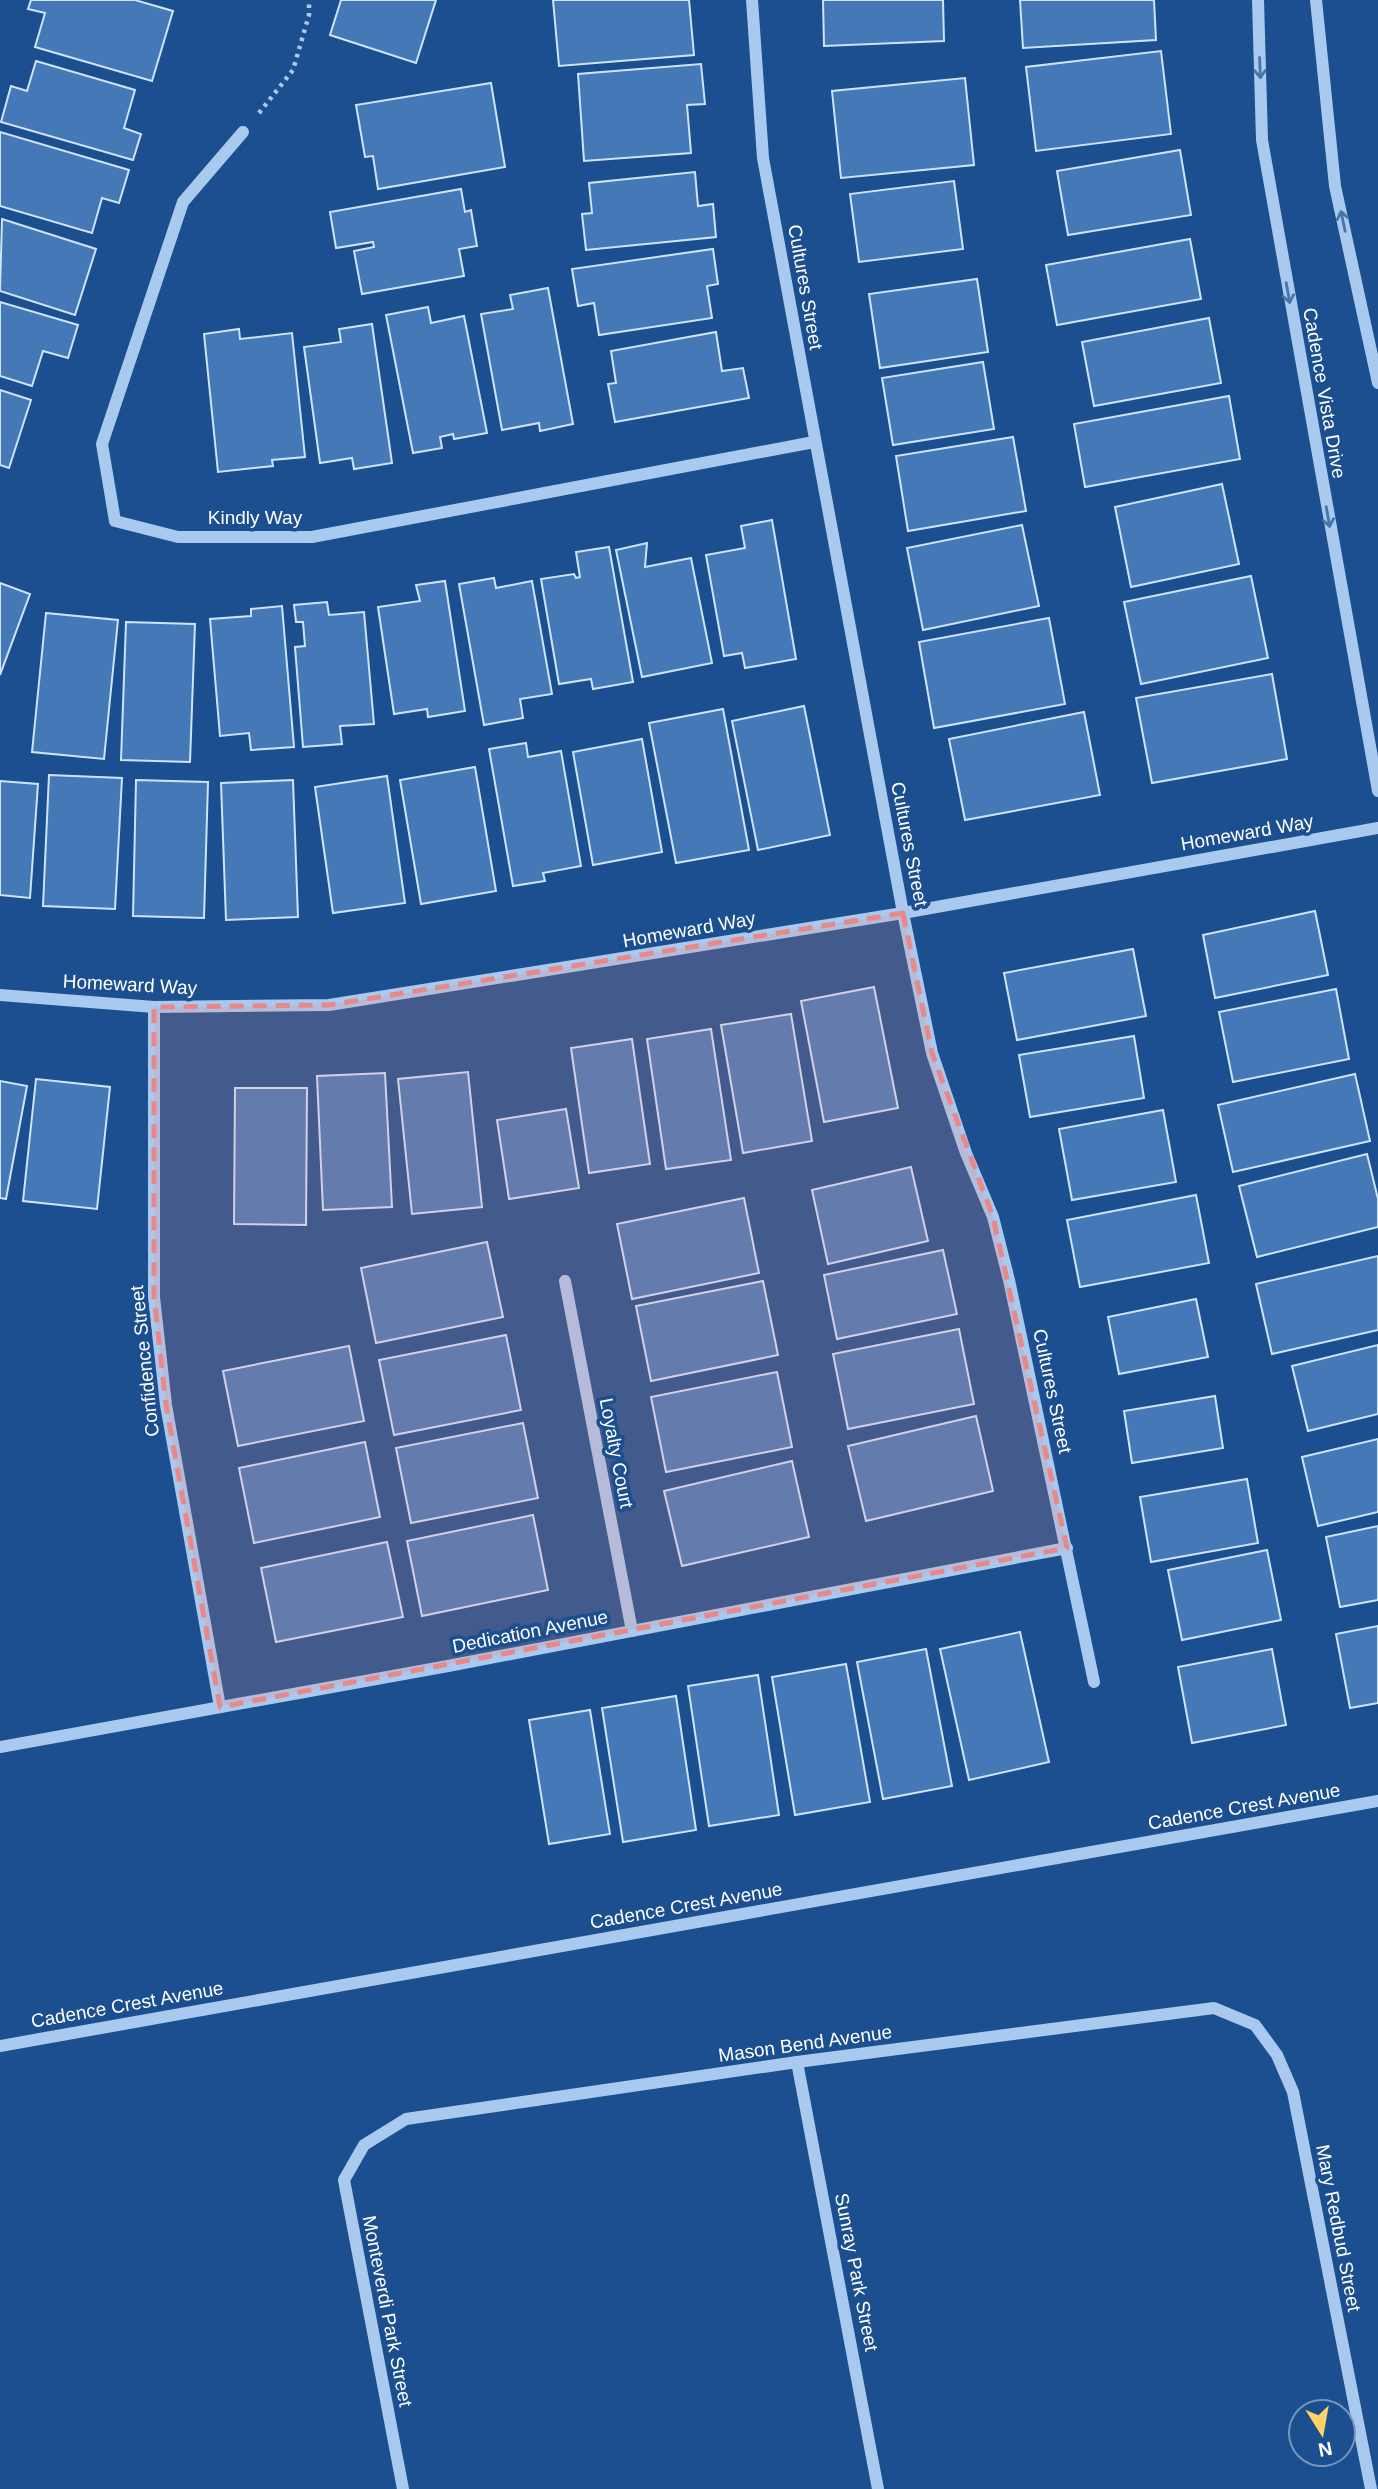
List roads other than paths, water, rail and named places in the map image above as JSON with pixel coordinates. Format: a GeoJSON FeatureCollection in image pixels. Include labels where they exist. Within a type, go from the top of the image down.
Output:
{"type":"FeatureCollection","features":[{"type":"Feature","properties":{"kind":"street","name":"Cultures Street"},"geometry":{"type":"LineString","coordinates":[[752,0],[763,158],[903,913],[932,1054],[966,1153],[993,1217],[1094,1682]]}},
{"type":"Feature","properties":{"kind":"street","name":"Cadence Vista Drive"},"geometry":{"type":"LineString","coordinates":[[1258,0],[1262,140],[1378,791]]}},
{"type":"Feature","properties":{"kind":"street"},"geometry":{"type":"LineString","coordinates":[[1317,0],[1335,186],[1378,383]]}},
{"type":"Feature","properties":{"kind":"street","name":"Kindly Way"},"geometry":{"type":"LineString","coordinates":[[243,132],[183,202],[102,444],[115,522],[178,537],[312,537],[814,442]]}},
{"type":"Feature","properties":{"kind":"street","name":"Homeward Way"},"geometry":{"type":"LineString","coordinates":[[0,995],[154,1007],[329,1006],[903,913],[1378,828]]}},
{"type":"Feature","properties":{"kind":"street","name":"Confidence Street"},"geometry":{"type":"LineString","coordinates":[[154,1007],[154,1297],[166,1405],[220,1707]]}},
{"type":"Feature","properties":{"kind":"street","name":"Loyalty Court"},"geometry":{"type":"LineString","coordinates":[[565,1281],[632,1631]]}},
{"type":"Feature","properties":{"kind":"street","name":"Dedication Avenue"},"geometry":{"type":"LineString","coordinates":[[0,1746],[632,1631],[1067,1548]]}},
{"type":"Feature","properties":{"kind":"street","name":"Cadence Crest Avenue"},"geometry":{"type":"LineString","coordinates":[[0,2046],[1378,1801]]}},
{"type":"Feature","properties":{"kind":"street","name":"Mason Bend Avenue"},"geometry":{"type":"LineString","coordinates":[[364,2145],[406,2119],[797,2063],[1214,2008],[1255,2025]]}},
{"type":"Feature","properties":{"kind":"street","name":"Mary Redbud Street"},"geometry":{"type":"LineString","coordinates":[[1255,2025],[1277,2055],[1293,2092],[1371,2489]]}},
{"type":"Feature","properties":{"kind":"street","name":"Sunray Park Street"},"geometry":{"type":"LineString","coordinates":[[797,2063],[878,2489]]}},
{"type":"Feature","properties":{"kind":"street","name":"Monteverdi Park Street"},"geometry":{"type":"LineString","coordinates":[[364,2145],[344,2180],[403,2489]]}}]}
